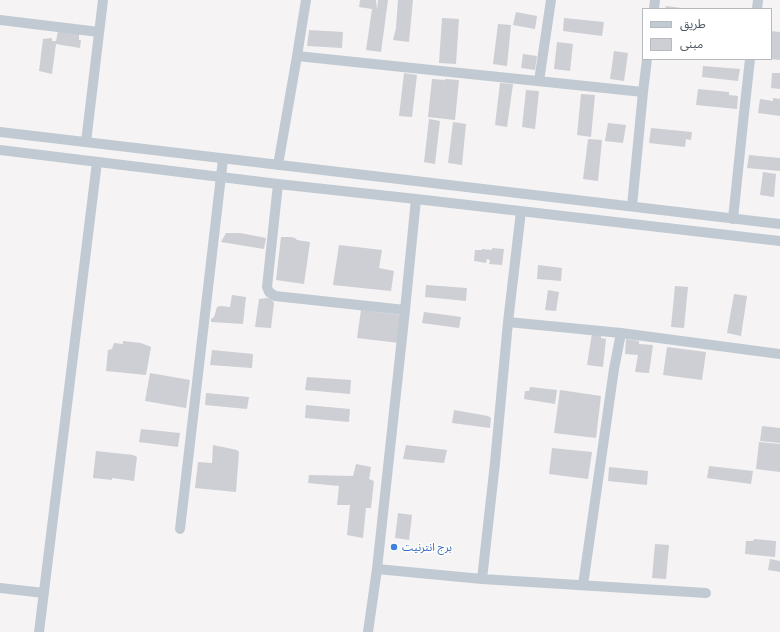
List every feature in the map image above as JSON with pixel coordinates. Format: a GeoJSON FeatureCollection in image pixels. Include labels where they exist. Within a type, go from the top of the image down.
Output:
{"type":"FeatureCollection","features":[{"type":"Feature","properties":{"kind":"street"},"geometry":{"type":"LineString","coordinates":[[86,142],[103,0]]}},
{"type":"Feature","properties":{"kind":"street"},"geometry":{"type":"LineString","coordinates":[[278,165],[306,0]]}},
{"type":"Feature","properties":{"kind":"street"},"geometry":{"type":"LineString","coordinates":[[539,81],[551,0]]}},
{"type":"Feature","properties":{"kind":"street"},"geometry":{"type":"LineString","coordinates":[[0,20],[99,32]]}},
{"type":"Feature","properties":{"kind":"street"},"geometry":{"type":"LineString","coordinates":[[297,56],[643,92]]}},
{"type":"Feature","properties":{"kind":"street"},"geometry":{"type":"LineString","coordinates":[[632,206],[643,92],[648,60]]}},
{"type":"Feature","properties":{"kind":"street"},"geometry":{"type":"LineString","coordinates":[[733,219],[750,60]]}},
{"type":"Feature","properties":{"kind":"street"},"geometry":{"type":"LineString","coordinates":[[0,132],[780,224]]}},
{"type":"Feature","properties":{"kind":"street"},"geometry":{"type":"LineString","coordinates":[[0,150],[278,184],[780,240]]}},
{"type":"Feature","properties":{"kind":"street"},"geometry":{"type":"LineString","coordinates":[[180,529],[223,159]]}},
{"type":"Feature","properties":{"kind":"street"},"geometry":{"type":"LineString","coordinates":[[39,632],[97,162]]}},
{"type":"Feature","properties":{"kind":"street"},"geometry":{"type":"LineString","coordinates":[[278,184],[267,287],[270,292],[275,296],[405,310]]}},
{"type":"Feature","properties":{"kind":"street"},"geometry":{"type":"LineString","coordinates":[[368,632],[377,569],[416,199]]}},
{"type":"Feature","properties":{"kind":"street"},"geometry":{"type":"LineString","coordinates":[[482,579],[495,463],[508,322],[521,211]]}},
{"type":"Feature","properties":{"kind":"street"},"geometry":{"type":"LineString","coordinates":[[508,322],[622,333],[780,354]]}},
{"type":"Feature","properties":{"kind":"street"},"geometry":{"type":"LineString","coordinates":[[584,585],[614,369],[622,333]]}},
{"type":"Feature","properties":{"kind":"street"},"geometry":{"type":"LineString","coordinates":[[377,569],[482,579],[706,593]]}},
{"type":"Feature","properties":{"kind":"street"},"geometry":{"type":"LineString","coordinates":[[0,588],[44,593]]}},
{"type":"Feature","properties":{"kind":"building"},"geometry":{"type":"Polygon","coordinates":[[[360,0],[376,0],[377,10],[378,0],[388,0],[381,52],[366,50],[372,9],[359,7],[360,0]]]}},
{"type":"Feature","properties":{"kind":"building"},"geometry":{"type":"Polygon","coordinates":[[[398,0],[413,0],[409,42],[393,40],[396,28],[398,0]]]}},
{"type":"Feature","properties":{"kind":"building"},"geometry":{"type":"Polygon","coordinates":[[[666,6],[681,8],[665,8],[666,6]]]}},
{"type":"Feature","properties":{"kind":"building"},"geometry":{"type":"Polygon","coordinates":[[[516,12],[537,16],[535,29],[513,25],[516,12]]]}},
{"type":"Feature","properties":{"kind":"building"},"geometry":{"type":"Polygon","coordinates":[[[442,18],[459,19],[456,64],[439,63],[442,18]]]}},
{"type":"Feature","properties":{"kind":"building"},"geometry":{"type":"Polygon","coordinates":[[[564,18],[604,22],[602,36],[563,31],[564,18]]]}},
{"type":"Feature","properties":{"kind":"building"},"geometry":{"type":"Polygon","coordinates":[[[498,24],[511,25],[507,66],[493,64],[498,24]]]}},
{"type":"Feature","properties":{"kind":"building"},"geometry":{"type":"Polygon","coordinates":[[[309,30],[343,32],[342,48],[307,46],[309,30]]]}},
{"type":"Feature","properties":{"kind":"building"},"geometry":{"type":"Polygon","coordinates":[[[58,31],[79,34],[79,40],[81,40],[80,48],[56,44],[52,74],[39,71],[43,39],[52,38],[52,41],[56,41],[58,31]]]}},
{"type":"Feature","properties":{"kind":"building"},"geometry":{"type":"Polygon","coordinates":[[[772,31],[780,32],[780,60],[772,59],[772,31]]]}},
{"type":"Feature","properties":{"kind":"building"},"geometry":{"type":"Polygon","coordinates":[[[557,42],[573,44],[570,71],[554,69],[557,42]]]}},
{"type":"Feature","properties":{"kind":"building"},"geometry":{"type":"Polygon","coordinates":[[[614,51],[628,53],[624,81],[610,79],[614,51]]]}},
{"type":"Feature","properties":{"kind":"building"},"geometry":{"type":"Polygon","coordinates":[[[523,54],[537,56],[535,70],[521,68],[523,54]]]}},
{"type":"Feature","properties":{"kind":"building"},"geometry":{"type":"Polygon","coordinates":[[[703,66],[740,69],[738,81],[702,77],[703,66]]]}},
{"type":"Feature","properties":{"kind":"building"},"geometry":{"type":"Polygon","coordinates":[[[404,73],[417,75],[412,117],[399,116],[404,73]]]}},
{"type":"Feature","properties":{"kind":"building"},"geometry":{"type":"Polygon","coordinates":[[[772,73],[780,73],[780,89],[771,88],[772,73]]]}},
{"type":"Feature","properties":{"kind":"building"},"geometry":{"type":"Polygon","coordinates":[[[432,79],[459,80],[455,120],[428,117],[432,79]]]}},
{"type":"Feature","properties":{"kind":"building"},"geometry":{"type":"Polygon","coordinates":[[[500,83],[513,84],[507,127],[495,125],[500,83]]]}},
{"type":"Feature","properties":{"kind":"building"},"geometry":{"type":"Polygon","coordinates":[[[698,89],[729,92],[729,95],[738,96],[737,109],[696,105],[698,89]]]}},
{"type":"Feature","properties":{"kind":"building"},"geometry":{"type":"Polygon","coordinates":[[[526,90],[539,91],[535,129],[522,127],[526,90]]]}},
{"type":"Feature","properties":{"kind":"building"},"geometry":{"type":"Polygon","coordinates":[[[581,94],[595,95],[591,137],[577,135],[581,94]]]}},
{"type":"Feature","properties":{"kind":"building"},"geometry":{"type":"Polygon","coordinates":[[[773,98],[780,99],[780,116],[758,113],[760,99],[773,101],[773,98]]]}},
{"type":"Feature","properties":{"kind":"building"},"geometry":{"type":"Polygon","coordinates":[[[429,119],[440,121],[435,164],[424,162],[429,119]]]}},
{"type":"Feature","properties":{"kind":"building"},"geometry":{"type":"Polygon","coordinates":[[[453,122],[466,124],[462,165],[448,163],[453,122]]]}},
{"type":"Feature","properties":{"kind":"building"},"geometry":{"type":"Polygon","coordinates":[[[608,123],[626,125],[623,143],[605,141],[608,123]]]}},
{"type":"Feature","properties":{"kind":"building"},"geometry":{"type":"Polygon","coordinates":[[[651,128],[692,132],[691,140],[686,139],[685,147],[649,143],[651,128]]]}},
{"type":"Feature","properties":{"kind":"building"},"geometry":{"type":"Polygon","coordinates":[[[588,139],[602,140],[598,181],[583,179],[588,139]]]}},
{"type":"Feature","properties":{"kind":"building"},"geometry":{"type":"Polygon","coordinates":[[[749,155],[780,158],[780,171],[747,168],[749,155]]]}},
{"type":"Feature","properties":{"kind":"building"},"geometry":{"type":"Polygon","coordinates":[[[763,172],[776,174],[774,197],[760,195],[763,172]]]}},
{"type":"Feature","properties":{"kind":"building"},"geometry":{"type":"Polygon","coordinates":[[[226,233],[240,233],[266,238],[264,249],[221,242],[226,233]]]}},
{"type":"Feature","properties":{"kind":"building"},"geometry":{"type":"Polygon","coordinates":[[[281,237],[291,237],[297,240],[310,242],[304,284],[276,280],[281,237]]]}},
{"type":"Feature","properties":{"kind":"building"},"geometry":{"type":"Polygon","coordinates":[[[339,245],[382,250],[379,268],[394,271],[391,291],[333,285],[339,245]]]}},
{"type":"Feature","properties":{"kind":"building"},"geometry":{"type":"Polygon","coordinates":[[[492,248],[504,249],[502,265],[489,264],[490,260],[487,259],[486,263],[474,261],[475,250],[492,250],[492,248]]]}},
{"type":"Feature","properties":{"kind":"building"},"geometry":{"type":"Polygon","coordinates":[[[538,265],[562,268],[561,281],[537,279],[538,265]]]}},
{"type":"Feature","properties":{"kind":"building"},"geometry":{"type":"Polygon","coordinates":[[[426,285],[467,288],[466,301],[425,297],[426,285]]]}},
{"type":"Feature","properties":{"kind":"building"},"geometry":{"type":"Polygon","coordinates":[[[675,286],[688,287],[684,328],[671,327],[675,286]]]}},
{"type":"Feature","properties":{"kind":"building"},"geometry":{"type":"Polygon","coordinates":[[[548,290],[559,292],[556,311],[545,310],[548,290]]]}},
{"type":"Feature","properties":{"kind":"building"},"geometry":{"type":"Polygon","coordinates":[[[734,294],[747,296],[741,336],[727,333],[734,294]]]}},
{"type":"Feature","properties":{"kind":"building"},"geometry":{"type":"Polygon","coordinates":[[[232,295],[246,297],[243,324],[211,322],[217,307],[230,307],[232,295]]]}},
{"type":"Feature","properties":{"kind":"building"},"geometry":{"type":"Polygon","coordinates":[[[259,299],[271,299],[274,303],[271,328],[255,327],[259,299]]]}},
{"type":"Feature","properties":{"kind":"building"},"geometry":{"type":"Polygon","coordinates":[[[361,310],[402,315],[399,343],[357,338],[361,310]]]}},
{"type":"Feature","properties":{"kind":"building"},"geometry":{"type":"Polygon","coordinates":[[[424,312],[461,317],[459,328],[422,323],[424,312]]]}},
{"type":"Feature","properties":{"kind":"building"},"geometry":{"type":"Polygon","coordinates":[[[592,333],[601,335],[601,338],[606,339],[603,367],[587,365],[592,333]]]}},
{"type":"Feature","properties":{"kind":"building"},"geometry":{"type":"Polygon","coordinates":[[[626,339],[639,341],[639,344],[653,345],[649,373],[635,372],[638,355],[625,354],[626,339]]]}},
{"type":"Feature","properties":{"kind":"building"},"geometry":{"type":"Polygon","coordinates":[[[123,341],[141,343],[151,347],[146,375],[106,371],[108,350],[112,349],[114,343],[123,344],[123,341]]]}},
{"type":"Feature","properties":{"kind":"building"},"geometry":{"type":"Polygon","coordinates":[[[667,347],[706,352],[702,380],[663,375],[667,347]]]}},
{"type":"Feature","properties":{"kind":"building"},"geometry":{"type":"Polygon","coordinates":[[[212,350],[253,354],[252,368],[210,365],[212,350]]]}},
{"type":"Feature","properties":{"kind":"building"},"geometry":{"type":"Polygon","coordinates":[[[150,373],[190,380],[186,408],[145,401],[150,373]]]}},
{"type":"Feature","properties":{"kind":"building"},"geometry":{"type":"Polygon","coordinates":[[[307,377],[351,380],[350,394],[305,390],[307,377]]]}},
{"type":"Feature","properties":{"kind":"building"},"geometry":{"type":"Polygon","coordinates":[[[530,387],[557,390],[555,404],[524,399],[525,391],[529,391],[530,387]]]}},
{"type":"Feature","properties":{"kind":"building"},"geometry":{"type":"Polygon","coordinates":[[[560,390],[601,396],[596,438],[554,433],[560,390]]]}},
{"type":"Feature","properties":{"kind":"building"},"geometry":{"type":"Polygon","coordinates":[[[206,393],[249,397],[247,409],[205,405],[206,393]]]}},
{"type":"Feature","properties":{"kind":"building"},"geometry":{"type":"Polygon","coordinates":[[[306,405],[350,409],[349,422],[305,418],[306,405]]]}},
{"type":"Feature","properties":{"kind":"building"},"geometry":{"type":"Polygon","coordinates":[[[454,410],[488,416],[491,418],[490,428],[452,423],[454,410]]]}},
{"type":"Feature","properties":{"kind":"building"},"geometry":{"type":"Polygon","coordinates":[[[762,426],[780,428],[780,443],[760,441],[762,426]]]}},
{"type":"Feature","properties":{"kind":"building"},"geometry":{"type":"Polygon","coordinates":[[[141,429],[180,433],[178,447],[139,442],[141,429]]]}},
{"type":"Feature","properties":{"kind":"building"},"geometry":{"type":"Polygon","coordinates":[[[759,442],[780,444],[780,472],[756,469],[759,442]]]}},
{"type":"Feature","properties":{"kind":"building"},"geometry":{"type":"Polygon","coordinates":[[[213,445],[237,450],[239,452],[236,492],[195,488],[198,462],[212,463],[213,445]]]}},
{"type":"Feature","properties":{"kind":"building"},"geometry":{"type":"Polygon","coordinates":[[[406,445],[447,450],[444,463],[403,459],[406,445]]]}},
{"type":"Feature","properties":{"kind":"building"},"geometry":{"type":"Polygon","coordinates":[[[552,448],[592,452],[588,479],[549,474],[552,448]]]}},
{"type":"Feature","properties":{"kind":"building"},"geometry":{"type":"Polygon","coordinates":[[[96,451],[133,455],[137,457],[134,481],[112,478],[112,480],[93,478],[96,451]]]}},
{"type":"Feature","properties":{"kind":"building"},"geometry":{"type":"Polygon","coordinates":[[[356,464],[371,467],[369,479],[374,481],[371,508],[366,508],[363,538],[347,535],[350,505],[337,505],[339,486],[308,483],[309,475],[353,476],[356,464]]]}},
{"type":"Feature","properties":{"kind":"building"},"geometry":{"type":"Polygon","coordinates":[[[709,466],[753,471],[751,484],[707,478],[709,466]]]}},
{"type":"Feature","properties":{"kind":"building"},"geometry":{"type":"Polygon","coordinates":[[[609,467],[648,471],[647,485],[608,481],[609,467]]]}},
{"type":"Feature","properties":{"kind":"building"},"geometry":{"type":"Polygon","coordinates":[[[398,513],[412,515],[409,540],[395,538],[398,513]]]}},
{"type":"Feature","properties":{"kind":"building"},"geometry":{"type":"Polygon","coordinates":[[[754,539],[776,541],[775,557],[745,554],[746,541],[753,541],[754,539]]]}},
{"type":"Feature","properties":{"kind":"building"},"geometry":{"type":"Polygon","coordinates":[[[655,544],[669,545],[666,579],[652,578],[655,544]]]}},
{"type":"Feature","properties":{"kind":"building"},"geometry":{"type":"Polygon","coordinates":[[[770,559],[780,561],[780,572],[768,570],[770,559]]]}},
{"type":"Feature","properties":{"kind":"place","name":"برج انترنيت"},"geometry":{"type":"Point","coordinates":[394,547]}}]}
